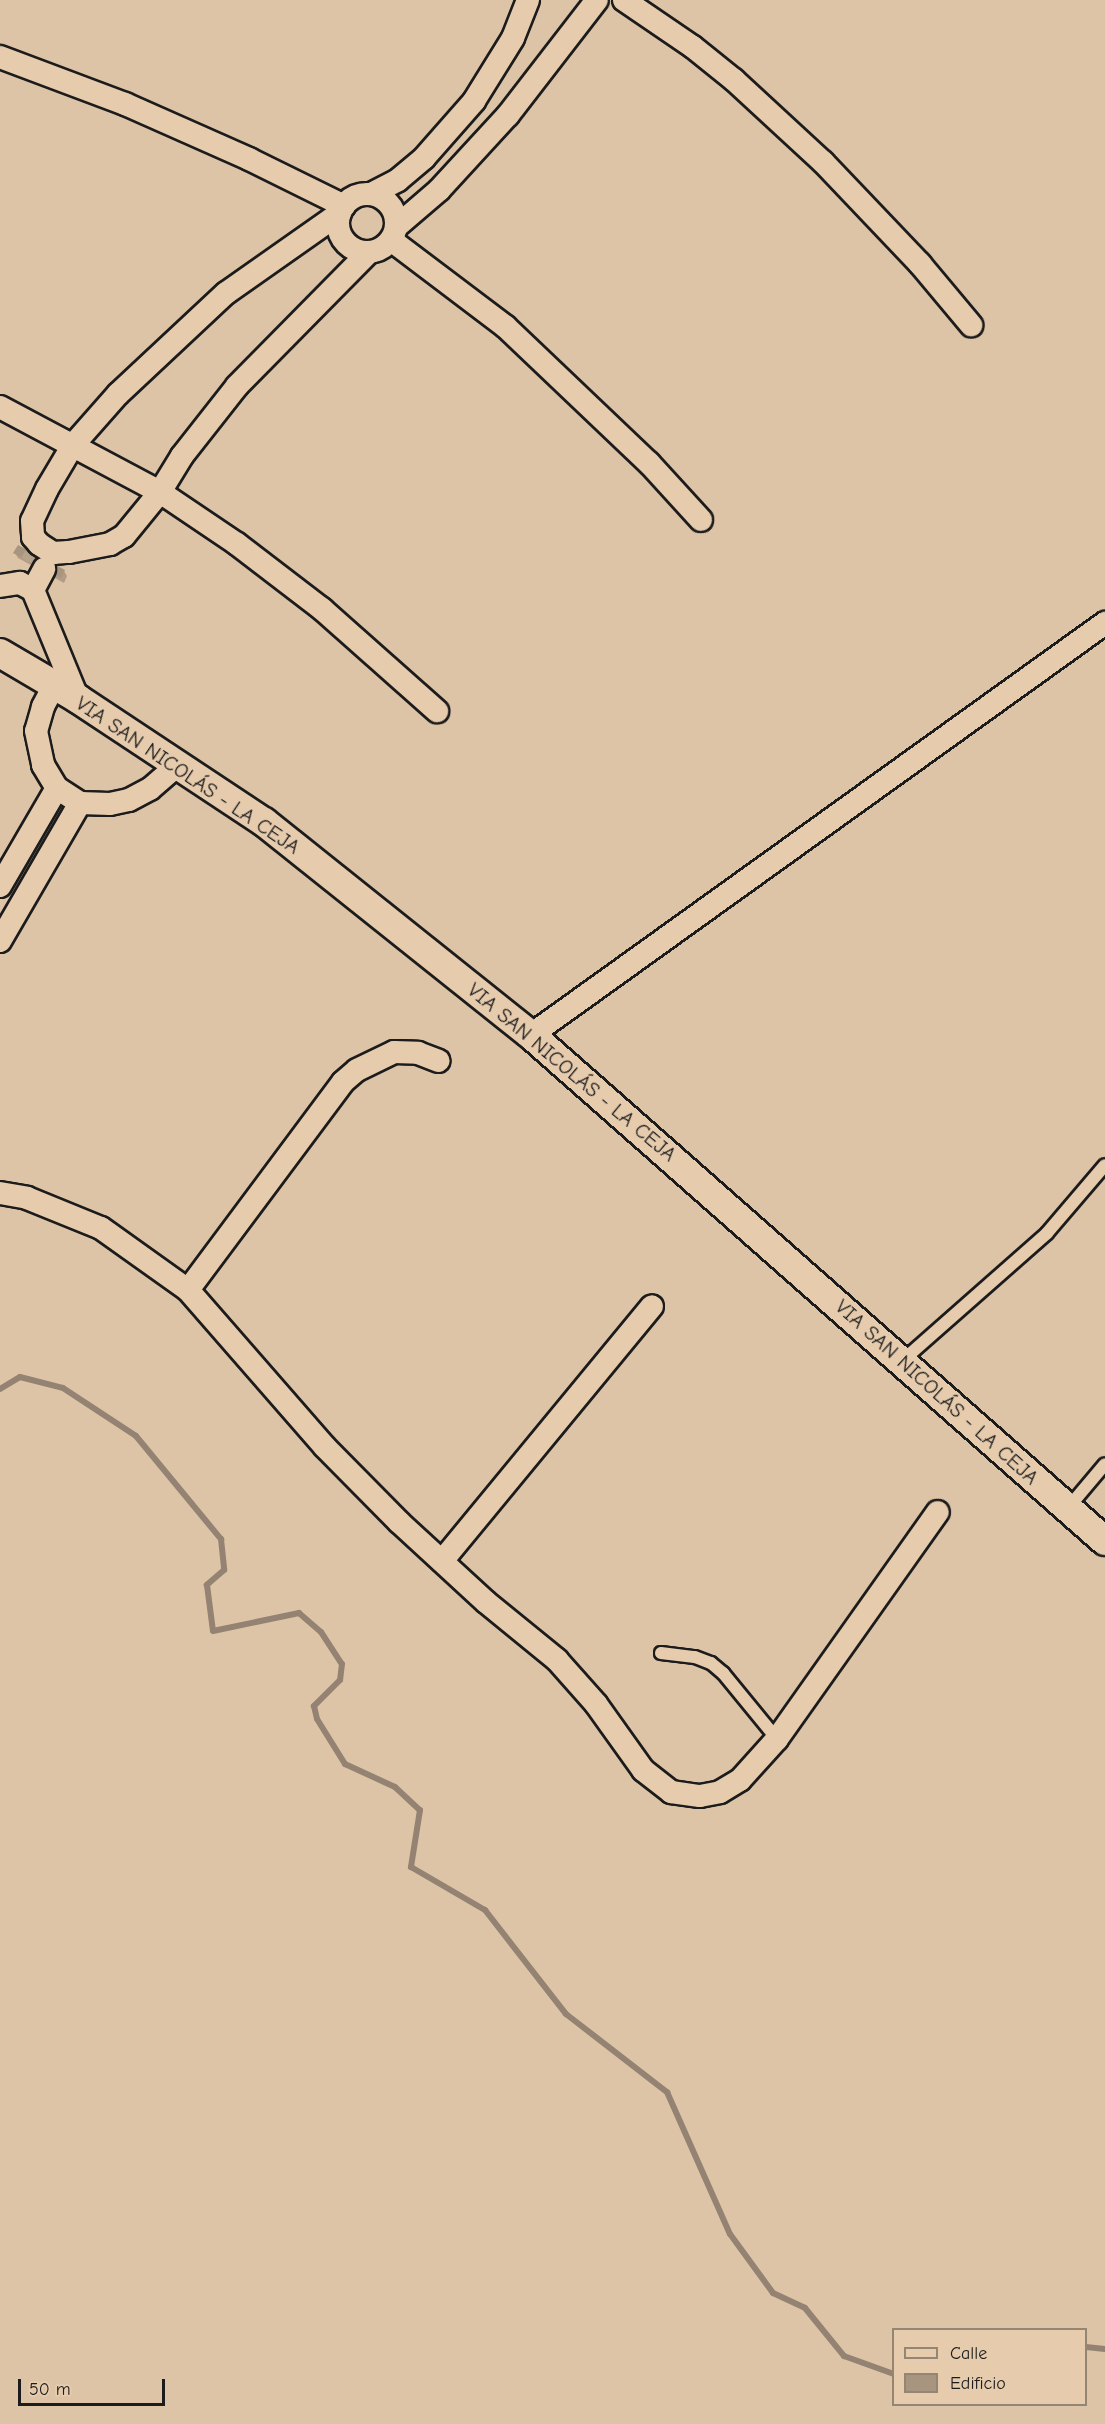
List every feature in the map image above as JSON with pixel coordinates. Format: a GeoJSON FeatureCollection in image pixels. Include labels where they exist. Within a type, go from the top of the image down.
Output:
{"type":"FeatureCollection","features":[{"type":"Feature","properties":{"kind":"street"},"geometry":{"type":"LineString","coordinates":[[42,557],[33,537],[32,520],[73,445],[145,367],[213,305],[342,210],[356,196],[371,195],[398,180],[424,158],[474,101],[513,38],[528,0]]}},
{"type":"Feature","properties":{"kind":"street"},"geometry":{"type":"LineString","coordinates":[[342,210],[339,232],[344,241],[351,248],[368,253],[377,251],[439,190],[508,115],[597,0]]}},
{"type":"Feature","properties":{"kind":"street"},"geometry":{"type":"LineString","coordinates":[[624,0],[693,47],[734,80],[823,162],[920,264],[971,325]]}},
{"type":"Feature","properties":{"kind":"street"},"geometry":{"type":"LineString","coordinates":[[0,57],[125,104],[249,159],[342,210]]}},
{"type":"Feature","properties":{"kind":"street"},"geometry":{"type":"LineString","coordinates":[[371,195],[387,202],[393,210],[393,234]]}},
{"type":"Feature","properties":{"kind":"street"},"geometry":{"type":"LineString","coordinates":[[393,234],[506,327],[649,463],[701,520]]}},
{"type":"Feature","properties":{"kind":"street"},"geometry":{"type":"LineString","coordinates":[[178,765],[150,789],[129,800],[94,805],[80,803],[57,788],[43,765],[36,731],[43,707],[66,691],[18,586],[42,557],[117,541],[129,531],[160,492],[182,456],[237,386],[368,253]]}},
{"type":"Feature","properties":{"kind":"street"},"geometry":{"type":"LineString","coordinates":[[2,411],[73,445],[160,492],[237,544],[322,609],[437,711]]}},
{"type":"Feature","properties":{"kind":"street"},"geometry":{"type":"LineString","coordinates":[[531,1035],[1105,623]]}},
{"type":"Feature","properties":{"kind":"street","name":"VIA SAN NICOLÁS - LA CEJA"},"geometry":{"type":"LineString","coordinates":[[0,654],[66,691],[264,822],[531,1035],[1105,1541]]}},
{"type":"Feature","properties":{"kind":"street"},"geometry":{"type":"LineString","coordinates":[[0,886],[57,788]]}},
{"type":"Feature","properties":{"kind":"street"},"geometry":{"type":"LineString","coordinates":[[0,941],[80,803]]}},
{"type":"Feature","properties":{"kind":"street"},"geometry":{"type":"LineString","coordinates":[[188,1290],[343,1082],[357,1070],[394,1052],[418,1053],[439,1061]]}},
{"type":"Feature","properties":{"kind":"street"},"geometry":{"type":"LineString","coordinates":[[0,1193],[27,1198],[101,1228],[188,1290],[325,1447],[399,1522],[486,1602],[557,1660],[596,1704],[643,1770],[671,1792],[700,1796],[720,1792],[740,1780],[777,1739],[878,1593],[938,1512]]}},
{"type":"Feature","properties":{"kind":"street"},"geometry":{"type":"LineString","coordinates":[[442,1561],[652,1306]]}},
{"type":"Feature","properties":{"kind":"lane"},"geometry":{"type":"LineString","coordinates":[[902,1361],[1047,1233],[1105,1166]]}},
{"type":"Feature","properties":{"kind":"lane"},"geometry":{"type":"LineString","coordinates":[[1068,1508],[1105,1464]]}},
{"type":"Feature","properties":{"kind":"lane"},"geometry":{"type":"LineString","coordinates":[[661,1653],[695,1657],[711,1663],[723,1672],[777,1739]]}},
{"type":"Feature","properties":{"kind":"building"},"geometry":{"type":"Polygon","coordinates":[[[18,545],[65,570],[61,578],[13,553],[18,545]]]}},
{"type":"Feature","properties":{"kind":"waterway"},"geometry":{"type":"LineString","coordinates":[[0,1389],[20,1377],[63,1388],[136,1436],[221,1539],[224,1570],[207,1585],[213,1631],[299,1613],[321,1632],[342,1664],[340,1680],[314,1706],[317,1719],[345,1764],[395,1787],[420,1810],[411,1867],[485,1910],[566,2014],[667,2092],[730,2234],[773,2293],[805,2308],[844,2356],[892,2373]]}},
{"type":"Feature","properties":{"kind":"waterway"},"geometry":{"type":"LineString","coordinates":[[1087,2347],[1105,2349]]}},
{"type":"Feature","properties":{"kind":"tunnel"},"geometry":{"type":"LineString","coordinates":[[31,563],[36,554]]}}]}
